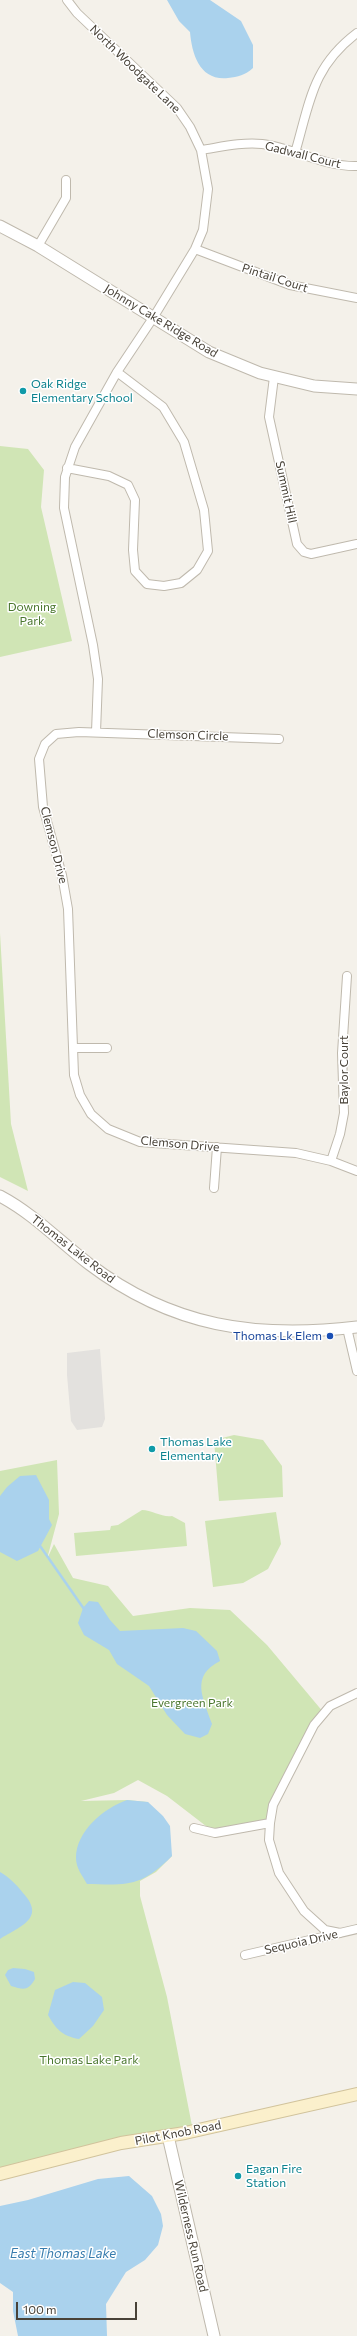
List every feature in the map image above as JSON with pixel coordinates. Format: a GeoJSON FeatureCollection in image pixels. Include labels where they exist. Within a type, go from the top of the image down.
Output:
{"type":"FeatureCollection","features":[{"type":"Feature","properties":{"kind":"main road","name":"Pilot Knob Road"},"geometry":{"type":"LineString","coordinates":[[0,2174],[121,2143],[168,2136],[357,2094]]}},
{"type":"Feature","properties":{"kind":"street","name":"North Woodgate Lane"},"geometry":{"type":"LineString","coordinates":[[67,0],[77,13],[177,108],[190,127],[201,150],[208,189],[203,230],[195,249],[153,318]]}},
{"type":"Feature","properties":{"kind":"street"},"geometry":{"type":"LineString","coordinates":[[296,153],[320,73],[335,51],[357,34]]}},
{"type":"Feature","properties":{"kind":"street","name":"Gadwall Court"},"geometry":{"type":"LineString","coordinates":[[201,150],[250,143],[263,144],[331,163],[357,166]]}},
{"type":"Feature","properties":{"kind":"street"},"geometry":{"type":"LineString","coordinates":[[38,246],[66,198],[66,180]]}},
{"type":"Feature","properties":{"kind":"street","name":"Johnny Cake Ridge Road"},"geometry":{"type":"LineString","coordinates":[[0,226],[38,246],[209,352],[260,373],[274,377],[314,386],[357,389]]}},
{"type":"Feature","properties":{"kind":"street","name":"Pintail Court"},"geometry":{"type":"LineString","coordinates":[[195,249],[290,286],[357,298]]}},
{"type":"Feature","properties":{"kind":"street"},"geometry":{"type":"LineString","coordinates":[[96,732],[98,679],[94,649],[64,508],[63,488],[67,468],[75,447],[117,372],[153,318]]}},
{"type":"Feature","properties":{"kind":"street"},"geometry":{"type":"LineString","coordinates":[[67,468],[108,476],[128,485],[135,500],[133,550],[135,571],[147,584],[164,586],[181,583],[197,570],[208,551],[204,510],[184,442],[163,407],[117,372]]}},
{"type":"Feature","properties":{"kind":"street","name":"Summit Hill"},"geometry":{"type":"LineString","coordinates":[[274,377],[270,417],[297,544],[304,552],[310,554],[357,544]]}},
{"type":"Feature","properties":{"kind":"street","name":"Clemson Circle"},"geometry":{"type":"LineString","coordinates":[[96,732],[279,739]]}},
{"type":"Feature","properties":{"kind":"street","name":"Clemson Drive"},"geometry":{"type":"LineString","coordinates":[[96,732],[56,734],[44,744],[39,759],[43,807],[62,875],[68,909],[74,1075],[80,1095],[91,1114],[108,1129],[140,1142],[296,1153],[330,1161],[357,1172]]}},
{"type":"Feature","properties":{"kind":"street","name":"Baylor Court"},"geometry":{"type":"LineString","coordinates":[[330,1161],[340,1134],[344,1112],[342,1053],[347,976]]}},
{"type":"Feature","properties":{"kind":"street"},"geometry":{"type":"LineString","coordinates":[[73,1048],[107,1048]]}},
{"type":"Feature","properties":{"kind":"street"},"geometry":{"type":"LineString","coordinates":[[214,1188],[217,1147]]}},
{"type":"Feature","properties":{"kind":"street","name":"Thomas Lake Road"},"geometry":{"type":"LineString","coordinates":[[0,1196],[42,1223],[88,1264],[142,1298],[172,1312],[210,1323],[253,1331],[298,1333],[352,1328]]}},
{"type":"Feature","properties":{"kind":"street"},"geometry":{"type":"LineString","coordinates":[[352,1328],[357,1371]]}},
{"type":"Feature","properties":{"kind":"street"},"geometry":{"type":"LineString","coordinates":[[340,1933],[325,1930],[304,1911],[279,1873],[269,1840],[270,1823],[273,1805],[314,1725],[330,1706],[357,1693]]}},
{"type":"Feature","properties":{"kind":"street"},"geometry":{"type":"LineString","coordinates":[[194,1828],[216,1832],[270,1823]]}},
{"type":"Feature","properties":{"kind":"street","name":"Sequoia Drive"},"geometry":{"type":"LineString","coordinates":[[245,1955],[357,1929]]}},
{"type":"Feature","properties":{"kind":"street","name":"Wilderness Run Road"},"geometry":{"type":"LineString","coordinates":[[168,2136],[214,2336]]}},
{"type":"Feature","properties":{"kind":"green space","name":"Downing Park"},"geometry":{"type":"Polygon","coordinates":[[[0,446],[28,449],[44,470],[41,507],[72,641],[0,657],[0,446]]]}},
{"type":"Feature","properties":{"kind":"green space"},"geometry":{"type":"Polygon","coordinates":[[[0,933],[11,1124],[28,1191],[0,1177],[0,933]]]}},
{"type":"Feature","properties":{"kind":"green space"},"geometry":{"type":"Polygon","coordinates":[[[234,1435],[263,1440],[282,1466],[283,1497],[219,1501],[214,1440],[234,1435]]]}},
{"type":"Feature","properties":{"kind":"green space","name":"Thomas Lake Park"},"geometry":{"type":"Polygon","coordinates":[[[57,1460],[59,1514],[47,1559],[54,1544],[73,1578],[108,1586],[133,1616],[190,1608],[230,1610],[267,1645],[324,1713],[273,1805],[270,1823],[215,1833],[167,1796],[138,1780],[114,1793],[81,1801],[127,1800],[148,1802],[172,1856],[156,1872],[140,1881],[140,1896],[167,1997],[193,2131],[0,2174],[0,1471],[57,1460]]]}},
{"type":"Feature","properties":{"kind":"green space"},"geometry":{"type":"Polygon","coordinates":[[[142,1510],[165,1516],[172,1516],[185,1523],[187,1546],[76,1556],[74,1533],[110,1530],[111,1526],[118,1525],[142,1510]]]}},
{"type":"Feature","properties":{"kind":"green space"},"geometry":{"type":"Polygon","coordinates":[[[276,1512],[281,1544],[268,1569],[243,1583],[213,1587],[205,1521],[276,1512]]]}},
{"type":"Feature","properties":{"kind":"shaded area"},"geometry":{"type":"Polygon","coordinates":[[[100,1349],[105,1419],[102,1427],[77,1430],[71,1421],[67,1375],[67,1353],[100,1349]]]}},
{"type":"Feature","properties":{"kind":"water"},"geometry":{"type":"Polygon","coordinates":[[[167,0],[210,0],[241,21],[253,45],[253,68],[241,75],[228,78],[218,78],[204,71],[199,65],[193,49],[190,32],[179,21],[167,0]]]}},
{"type":"Feature","properties":{"kind":"water"},"geometry":{"type":"Polygon","coordinates":[[[36,1475],[49,1500],[49,1519],[52,1525],[38,1551],[17,1561],[0,1552],[0,1496],[7,1487],[20,1476],[36,1475]]]}},
{"type":"Feature","properties":{"kind":"water"},"geometry":{"type":"Polygon","coordinates":[[[89,1601],[98,1602],[110,1620],[120,1631],[183,1628],[196,1631],[217,1651],[220,1661],[211,1667],[205,1674],[201,1688],[212,1724],[208,1734],[200,1738],[185,1734],[167,1715],[149,1686],[117,1664],[109,1650],[84,1635],[78,1623],[83,1608],[89,1601]]]}},
{"type":"Feature","properties":{"kind":"water"},"geometry":{"type":"Polygon","coordinates":[[[127,1800],[148,1802],[163,1816],[170,1826],[172,1856],[152,1874],[134,1882],[124,1884],[87,1884],[76,1862],[77,1848],[81,1839],[86,1830],[101,1815],[127,1800]]]}},
{"type":"Feature","properties":{"kind":"water"},"geometry":{"type":"Polygon","coordinates":[[[0,1872],[18,1887],[29,1902],[32,1909],[31,1915],[23,1925],[0,1939],[0,1872]]]}},
{"type":"Feature","properties":{"kind":"water"},"geometry":{"type":"Polygon","coordinates":[[[13,1968],[25,1969],[34,1972],[35,1979],[28,1988],[22,1989],[11,1986],[5,1975],[8,1970],[13,1968]]]}},
{"type":"Feature","properties":{"kind":"water"},"geometry":{"type":"Polygon","coordinates":[[[73,1982],[85,1983],[102,1997],[104,2010],[93,2026],[79,2039],[68,2036],[60,2031],[48,2015],[55,1990],[73,1982]]]}},
{"type":"Feature","properties":{"kind":"water","name":"East Thomas Lake"},"geometry":{"type":"Polygon","coordinates":[[[129,2176],[152,2196],[161,2214],[163,2226],[158,2245],[145,2260],[126,2272],[106,2304],[107,2336],[18,2336],[13,2311],[13,2292],[0,2283],[0,2206],[28,2200],[98,2179],[129,2176]]]}},
{"type":"Feature","properties":{"kind":"waterway"},"geometry":{"type":"LineString","coordinates":[[38,1543],[84,1609]]}},
{"type":"Feature","properties":{"kind":"place","name":"Oak Ridge Elementary School"},"geometry":{"type":"Point","coordinates":[23,391]}},
{"type":"Feature","properties":{"kind":"place","name":"Thomas Lk Elem"},"geometry":{"type":"Point","coordinates":[330,1336]}},
{"type":"Feature","properties":{"kind":"place","name":"Thomas Lake Elementary"},"geometry":{"type":"Point","coordinates":[152,1449]}},
{"type":"Feature","properties":{"kind":"place","name":"Eagan Fire Station"},"geometry":{"type":"Point","coordinates":[238,2176]}},
{"type":"Feature","properties":{"kind":"park label","name":"Evergreen Park"},"geometry":{"type":"Point","coordinates":[192,1703]}}]}
